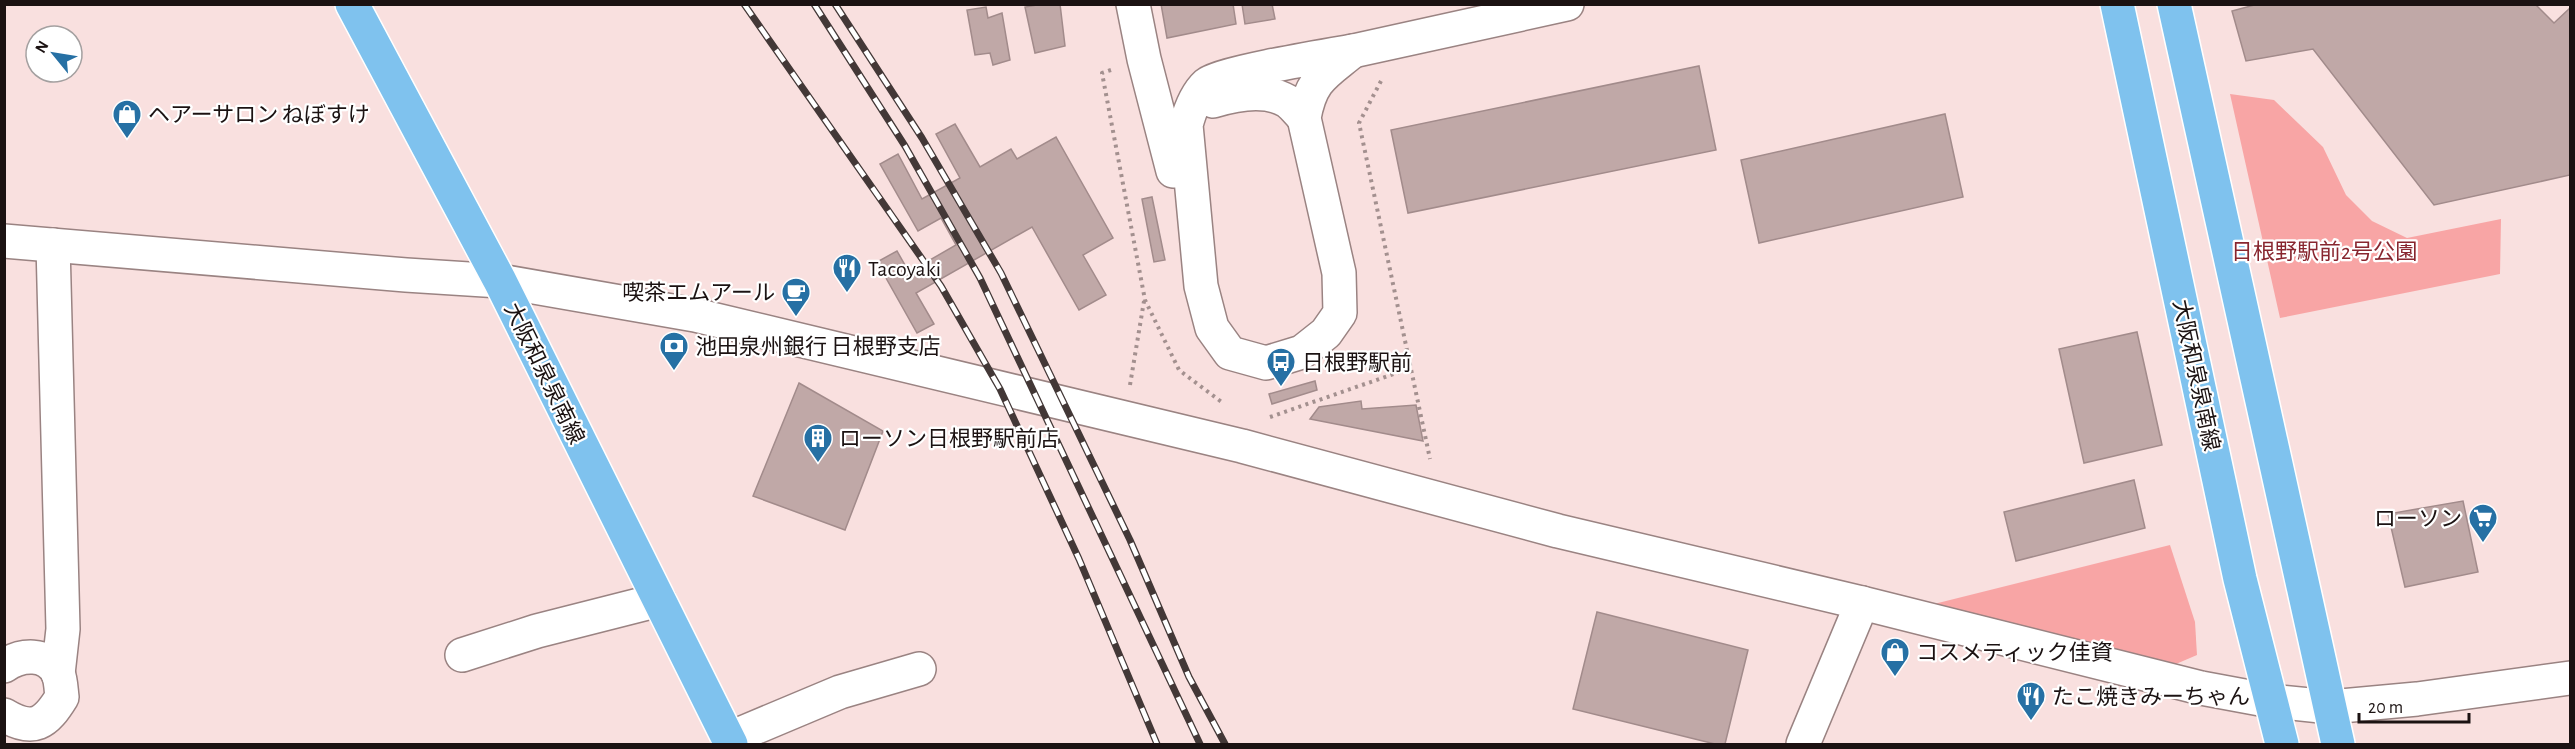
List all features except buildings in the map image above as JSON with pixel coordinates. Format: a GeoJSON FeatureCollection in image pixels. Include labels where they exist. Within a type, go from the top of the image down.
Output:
{"type":"FeatureCollection","features":[{"type":"Feature","properties":{"kind":"main road","name":"大阪和泉泉南線"},"geometry":{"type":"LineString","coordinates":[[352,4],[500,281],[729,742]]}},
{"type":"Feature","properties":{"kind":"main road","name":"大阪和泉泉南線"},"geometry":{"type":"LineString","coordinates":[[2117,4],[2240,579],[2282,744]]}},
{"type":"Feature","properties":{"kind":"main road"},"geometry":{"type":"LineString","coordinates":[[2174,4],[2338,744]]}},
{"type":"Feature","properties":{"kind":"street"},"geometry":{"type":"LineString","coordinates":[[1133,4],[1144,58],[1212,328],[1230,353],[1266,363],[1302,352],[1326,333],[1340,313],[1339,273],[1304,118],[1308,96],[1319,78],[1353,51]]}},
{"type":"Feature","properties":{"kind":"street"},"geometry":{"type":"LineString","coordinates":[[1202,286],[1186,124],[1191,107],[1208,82],[1233,74],[1353,51],[1567,4]]}},
{"type":"Feature","properties":{"kind":"street"},"geometry":{"type":"LineString","coordinates":[[1191,107],[1232,95],[1265,93],[1288,101],[1304,118]]}},
{"type":"Feature","properties":{"kind":"street"},"geometry":{"type":"LineString","coordinates":[[4,240],[500,281],[695,315],[1242,446],[1439,501],[2190,685],[2271,701],[2330,707],[2418,699],[2571,678]]}},
{"type":"Feature","properties":{"kind":"street"},"geometry":{"type":"LineString","coordinates":[[4,715],[18,723],[34,724],[47,731],[62,697],[58,674],[63,629],[53,245]]}},
{"type":"Feature","properties":{"kind":"street"},"geometry":{"type":"LineString","coordinates":[[462,655],[537,631],[659,600]]}},
{"type":"Feature","properties":{"kind":"street"},"geometry":{"type":"LineString","coordinates":[[1803,744],[1862,603]]}},
{"type":"Feature","properties":{"kind":"street"},"geometry":{"type":"LineString","coordinates":[[4,666],[15,658],[32,656],[48,662],[58,674]]}},
{"type":"Feature","properties":{"kind":"street"},"geometry":{"type":"LineString","coordinates":[[729,742],[840,692],[919,669]]}},
{"type":"Feature","properties":{"kind":"path"},"geometry":{"type":"LineString","coordinates":[[1385,74],[1359,123],[1439,501]]}},
{"type":"Feature","properties":{"kind":"path"},"geometry":{"type":"LineString","coordinates":[[1124,417],[1144,300]]}},
{"type":"Feature","properties":{"kind":"green space","name":"日根野駅前2号公園"},"geometry":{"type":"Polygon","coordinates":[[[2230,94],[2274,100],[2323,147],[2346,195],[2372,221],[2407,238],[2501,219],[2500,274],[2280,318],[2230,94]]]}},
{"type":"Feature","properties":{"kind":"green space"},"geometry":{"type":"Polygon","coordinates":[[[2170,545],[2195,622],[2197,655],[2162,670],[1926,606],[2170,545]]]}},
{"type":"Feature","properties":{"kind":"railway"},"geometry":{"type":"LineString","coordinates":[[744,4],[941,286],[1000,389],[1079,559],[1157,744]]}},
{"type":"Feature","properties":{"kind":"railway"},"geometry":{"type":"LineString","coordinates":[[814,4],[905,146],[980,278],[1200,744]]}},
{"type":"Feature","properties":{"kind":"railway"},"geometry":{"type":"LineString","coordinates":[[835,4],[922,138],[1001,273],[1130,540],[1189,677],[1225,744]]}},
{"type":"Feature","properties":{"kind":"place","name":"ヘアーサロン ねぼすけ"},"geometry":{"type":"Point","coordinates":[127,140]}},
{"type":"Feature","properties":{"kind":"place","name":"Tacoyaki"},"geometry":{"type":"Point","coordinates":[847,294]}},
{"type":"Feature","properties":{"kind":"place","name":"喫茶エムアール"},"geometry":{"type":"Point","coordinates":[796,318]}},
{"type":"Feature","properties":{"kind":"place","name":"池田泉州銀行 日根野支店"},"geometry":{"type":"Point","coordinates":[674,372]}},
{"type":"Feature","properties":{"kind":"place","name":"日根野駅前"},"geometry":{"type":"Point","coordinates":[1281,388]}},
{"type":"Feature","properties":{"kind":"place","name":"ローソン日根野駅前店"},"geometry":{"type":"Point","coordinates":[818,464]}},
{"type":"Feature","properties":{"kind":"place","name":"ローソン"},"geometry":{"type":"Point","coordinates":[2483,544]}},
{"type":"Feature","properties":{"kind":"place","name":"コスメティック佳資"},"geometry":{"type":"Point","coordinates":[1895,678]}},
{"type":"Feature","properties":{"kind":"place","name":"たこ焼きみーちゃん"},"geometry":{"type":"Point","coordinates":[2031,722]}}]}
